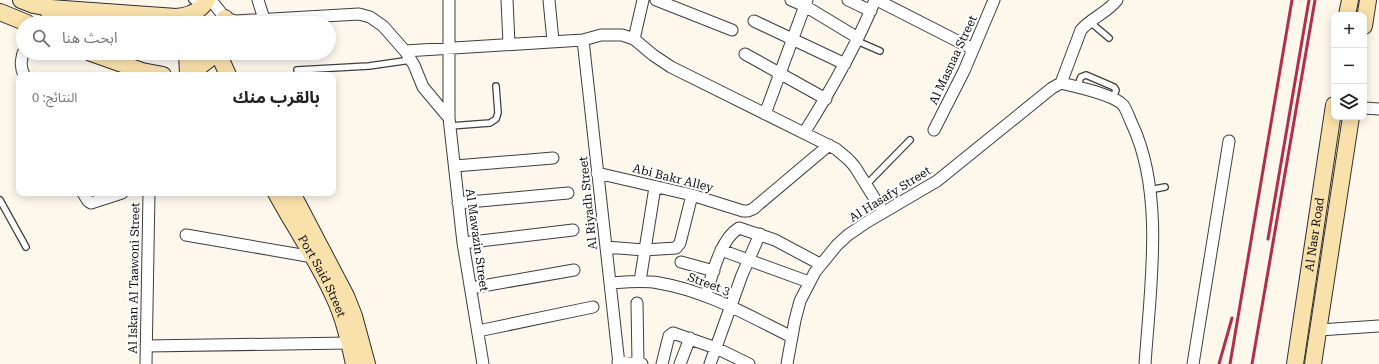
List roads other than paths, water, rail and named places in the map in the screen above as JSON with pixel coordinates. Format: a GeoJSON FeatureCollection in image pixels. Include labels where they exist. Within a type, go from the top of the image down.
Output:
{"type":"FeatureCollection","features":[{"type":"Feature","properties":{"kind":"main road"},"geometry":{"type":"LineString","coordinates":[[1348,12],[1350,0]]}},
{"type":"Feature","properties":{"kind":"main road"},"geometry":{"type":"LineString","coordinates":[[1366,12],[1368,0]]}},
{"type":"Feature","properties":{"kind":"main road"},"geometry":{"type":"LineString","coordinates":[[29,2],[50,16]]}},
{"type":"Feature","properties":{"kind":"main road"},"geometry":{"type":"LineString","coordinates":[[190,16],[196,12],[203,2]]}},
{"type":"Feature","properties":{"kind":"main road"},"geometry":{"type":"LineString","coordinates":[[0,12],[16,19]]}},
{"type":"Feature","properties":{"kind":"main road"},"geometry":{"type":"LineString","coordinates":[[111,60],[147,72]]}},
{"type":"Feature","properties":{"kind":"main road"},"geometry":{"type":"LineString","coordinates":[[187,60],[188,72]]}},
{"type":"Feature","properties":{"kind":"main road"},"geometry":{"type":"LineString","coordinates":[[192,72],[208,60]]}},
{"type":"Feature","properties":{"kind":"main road"},"geometry":{"type":"LineString","coordinates":[[220,60],[226,72]]}},
{"type":"Feature","properties":{"kind":"main road","name":"Al Nasr Road"},"geometry":{"type":"LineString","coordinates":[[1295,364],[1332,120]]}},
{"type":"Feature","properties":{"kind":"main road","name":"Al Nasr Road"},"geometry":{"type":"LineString","coordinates":[[1313,364],[1351,120]]}},
{"type":"Feature","properties":{"kind":"main road","name":"Port Said Street"},"geometry":{"type":"LineString","coordinates":[[278,196],[325,277],[335,298],[343,320],[354,364]]}},
{"type":"Feature","properties":{"kind":"main road","name":"Port Said Street"},"geometry":{"type":"LineString","coordinates":[[294,196],[346,296],[354,316],[367,364]]}},
{"type":"Feature","properties":{"kind":"street"},"geometry":{"type":"LineString","coordinates":[[258,0],[263,16]]}},
{"type":"Feature","properties":{"kind":"street","name":"Al Mawazin Street"},"geometry":{"type":"LineString","coordinates":[[449,0],[450,122],[463,243],[483,364]]}},
{"type":"Feature","properties":{"kind":"street"},"geometry":{"type":"LineString","coordinates":[[507,0],[509,44]]}},
{"type":"Feature","properties":{"kind":"street"},"geometry":{"type":"LineString","coordinates":[[549,0],[553,41]]}},
{"type":"Feature","properties":{"kind":"street"},"geometry":{"type":"LineString","coordinates":[[634,39],[643,0]]}},
{"type":"Feature","properties":{"kind":"street"},"geometry":{"type":"LineString","coordinates":[[656,0],[732,30]]}},
{"type":"Feature","properties":{"kind":"street"},"geometry":{"type":"LineString","coordinates":[[791,0],[806,3],[858,39]]}},
{"type":"Feature","properties":{"kind":"street"},"geometry":{"type":"LineString","coordinates":[[848,0],[871,11]]}},
{"type":"Feature","properties":{"kind":"street"},"geometry":{"type":"LineString","coordinates":[[804,132],[826,99],[858,39],[876,0],[974,49]]}},
{"type":"Feature","properties":{"kind":"street","name":"Al Masnaa Street"},"geometry":{"type":"LineString","coordinates":[[934,130],[974,49],[993,0]]}},
{"type":"Feature","properties":{"kind":"street"},"geometry":{"type":"LineString","coordinates":[[1117,0],[1109,9],[1083,27],[1078,35],[1061,83],[1113,98],[1123,106],[1137,134],[1144,156],[1152,205],[1153,259],[1145,364]]}},
{"type":"Feature","properties":{"kind":"street"},"geometry":{"type":"LineString","coordinates":[[203,2],[219,16]]}},
{"type":"Feature","properties":{"kind":"street"},"geometry":{"type":"LineString","coordinates":[[765,114],[806,3]]}},
{"type":"Feature","properties":{"kind":"street"},"geometry":{"type":"LineString","coordinates":[[321,16],[359,14],[370,17],[383,26],[408,55],[423,87],[450,122]]}},
{"type":"Feature","properties":{"kind":"street"},"geometry":{"type":"LineString","coordinates":[[754,21],[845,64]]}},
{"type":"Feature","properties":{"kind":"street"},"geometry":{"type":"LineString","coordinates":[[408,55],[450,47],[583,40],[601,35],[622,35],[634,39],[671,67],[829,145],[850,160],[883,212]]}},
{"type":"Feature","properties":{"kind":"street","name":"Al Riyadh Street"},"geometry":{"type":"LineString","coordinates":[[583,40],[618,363]]}},
{"type":"Feature","properties":{"kind":"street"},"geometry":{"type":"LineString","coordinates":[[745,54],[826,99]]}},
{"type":"Feature","properties":{"kind":"street"},"geometry":{"type":"LineString","coordinates":[[22,60],[21,65],[23,72]]}},
{"type":"Feature","properties":{"kind":"street","name":"Al Hasafy Street"},"geometry":{"type":"LineString","coordinates":[[787,364],[794,320],[800,301],[820,264],[837,245],[848,235],[883,212],[937,180],[1052,88],[1061,83]]}},
{"type":"Feature","properties":{"kind":"street"},"geometry":{"type":"LineString","coordinates":[[1367,108],[1379,109]]}},
{"type":"Feature","properties":{"kind":"street"},"geometry":{"type":"LineString","coordinates":[[1192,364],[1229,141]]}},
{"type":"Feature","properties":{"kind":"street","name":"Abi Bakr Alley"},"geometry":{"type":"LineString","coordinates":[[597,173],[692,195],[743,211],[748,211],[753,209],[829,145]]}},
{"type":"Feature","properties":{"kind":"street"},"geometry":{"type":"LineString","coordinates":[[455,166],[553,158]]}},
{"type":"Feature","properties":{"kind":"street"},"geometry":{"type":"LineString","coordinates":[[640,281],[655,187]]}},
{"type":"Feature","properties":{"kind":"street"},"geometry":{"type":"LineString","coordinates":[[458,203],[568,193]]}},
{"type":"Feature","properties":{"kind":"street"},"geometry":{"type":"LineString","coordinates":[[606,248],[644,250],[672,249],[678,246],[692,195]]}},
{"type":"Feature","properties":{"kind":"street"},"geometry":{"type":"LineString","coordinates":[[85,196],[88,202],[91,203],[113,196]]}},
{"type":"Feature","properties":{"kind":"street","name":"Al Iskan Al Taawoni Street"},"geometry":{"type":"LineString","coordinates":[[146,364],[149,196]]}},
{"type":"Feature","properties":{"kind":"street"},"geometry":{"type":"LineString","coordinates":[[706,295],[721,250],[739,228],[775,240],[820,264]]}},
{"type":"Feature","properties":{"kind":"street"},"geometry":{"type":"LineString","coordinates":[[463,243],[573,230]]}},
{"type":"Feature","properties":{"kind":"street"},"geometry":{"type":"LineString","coordinates":[[710,364],[748,259],[760,234]]}},
{"type":"Feature","properties":{"kind":"street"},"geometry":{"type":"LineString","coordinates":[[186,235],[313,257]]}},
{"type":"Feature","properties":{"kind":"street"},"geometry":{"type":"LineString","coordinates":[[721,250],[809,282]]}},
{"type":"Feature","properties":{"kind":"street"},"geometry":{"type":"LineString","coordinates":[[680,262],[714,271]]}},
{"type":"Feature","properties":{"kind":"street"},"geometry":{"type":"LineString","coordinates":[[471,288],[574,270]]}},
{"type":"Feature","properties":{"kind":"street","name":"Street 3"},"geometry":{"type":"LineString","coordinates":[[610,283],[640,281],[665,284],[706,295],[792,337]]}},
{"type":"Feature","properties":{"kind":"street"},"geometry":{"type":"LineString","coordinates":[[618,363],[640,364],[637,303]]}},
{"type":"Feature","properties":{"kind":"street"},"geometry":{"type":"LineString","coordinates":[[478,331],[593,307]]}},
{"type":"Feature","properties":{"kind":"street"},"geometry":{"type":"LineString","coordinates":[[1319,330],[1379,326]]}},
{"type":"Feature","properties":{"kind":"street"},"geometry":{"type":"LineString","coordinates":[[662,364],[671,334],[675,333],[716,348],[749,364]]}},
{"type":"Feature","properties":{"kind":"street"},"geometry":{"type":"LineString","coordinates":[[680,364],[690,338]]}},
{"type":"Feature","properties":{"kind":"street"},"geometry":{"type":"LineString","coordinates":[[146,346],[349,343]]}},
{"type":"Feature","properties":{"kind":"lane"},"geometry":{"type":"LineString","coordinates":[[1090,22],[1109,38]]}},
{"type":"Feature","properties":{"kind":"lane"},"geometry":{"type":"LineString","coordinates":[[858,39],[880,51]]}},
{"type":"Feature","properties":{"kind":"lane"},"geometry":{"type":"LineString","coordinates":[[297,70],[368,66],[408,55]]}},
{"type":"Feature","properties":{"kind":"lane"},"geometry":{"type":"LineString","coordinates":[[450,122],[490,123],[496,120],[498,113],[496,86]]}},
{"type":"Feature","properties":{"kind":"lane"},"geometry":{"type":"LineString","coordinates":[[866,185],[910,140]]}},
{"type":"Feature","properties":{"kind":"lane"},"geometry":{"type":"LineString","coordinates":[[1149,190],[1165,187]]}},
{"type":"Feature","properties":{"kind":"lane"},"geometry":{"type":"LineString","coordinates":[[0,200],[26,247]]}},
{"type":"Feature","properties":{"kind":"railway"},"geometry":{"type":"LineString","coordinates":[[1230,364],[1292,0]]}},
{"type":"Feature","properties":{"kind":"railway"},"geometry":{"type":"LineString","coordinates":[[1268,239],[1309,0]]}},
{"type":"Feature","properties":{"kind":"railway"},"geometry":{"type":"LineString","coordinates":[[1252,364],[1315,0]]}},
{"type":"Feature","properties":{"kind":"railway"},"geometry":{"type":"LineString","coordinates":[[1219,364],[1232,318]]}}]}
